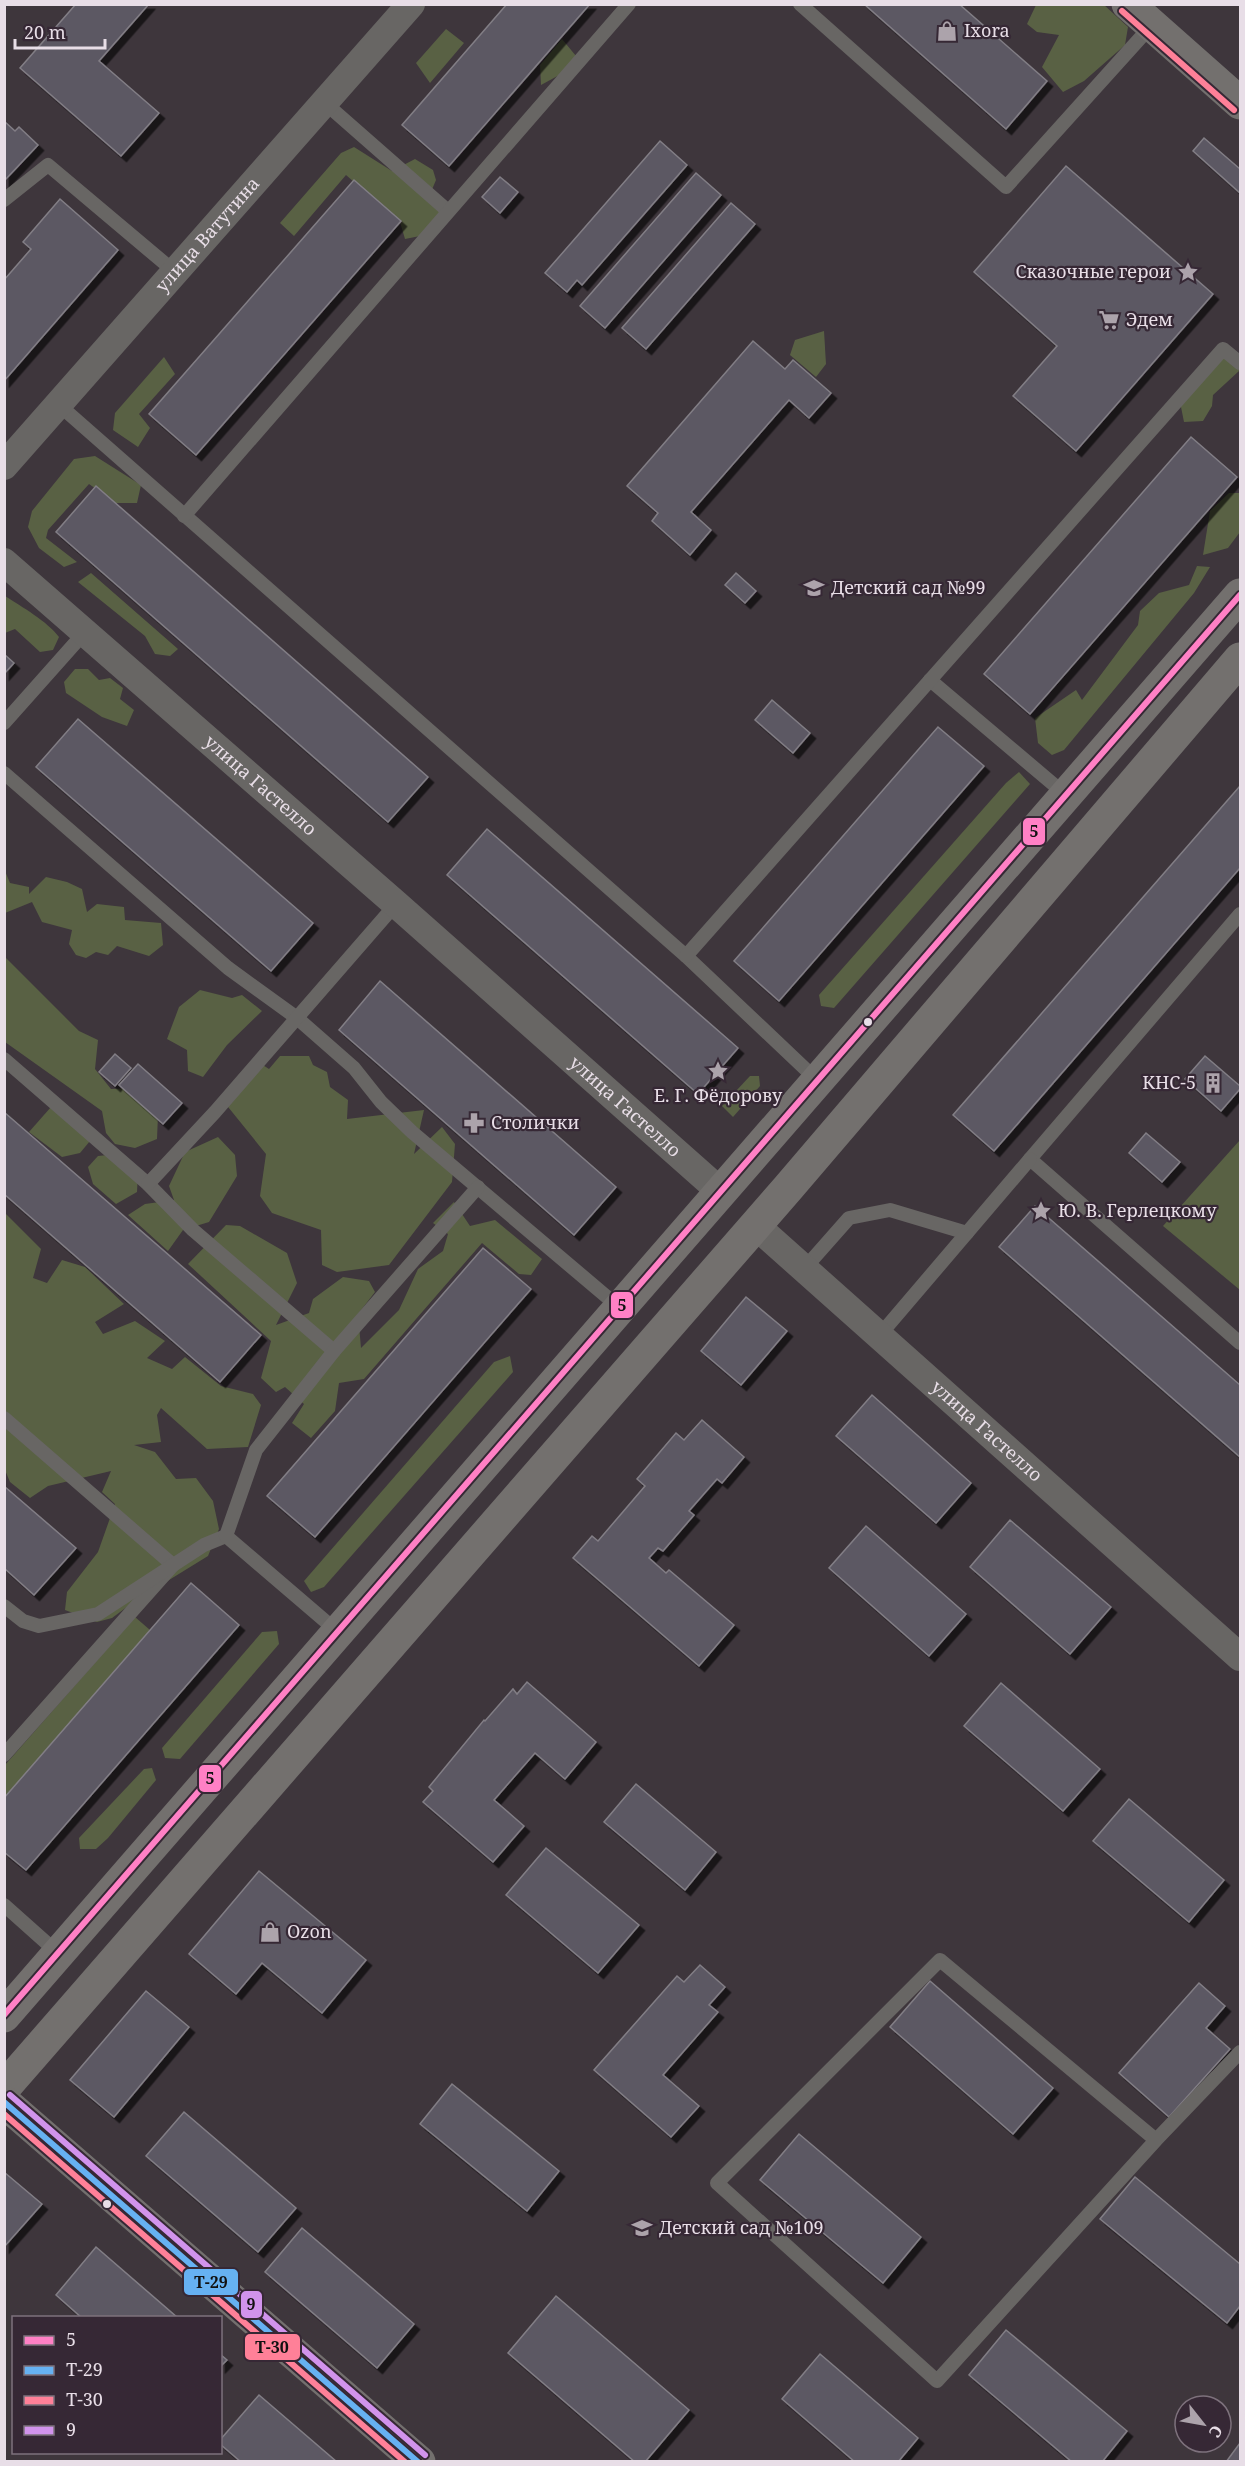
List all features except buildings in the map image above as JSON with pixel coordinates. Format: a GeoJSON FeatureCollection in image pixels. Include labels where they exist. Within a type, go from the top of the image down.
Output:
{"type":"FeatureCollection","features":[{"type":"Feature","properties":{"kind":"street","name":"улица Ватутина"},"geometry":{"type":"LineString","coordinates":[[4,466],[411,4]]}},
{"type":"Feature","properties":{"kind":"street"},"geometry":{"type":"LineString","coordinates":[[1140,15],[1240,103]]}},
{"type":"Feature","properties":{"kind":"street","name":"улица Гастелло"},"geometry":{"type":"LineString","coordinates":[[4,562],[396,904],[721,1192],[804,1269],[1240,1658]]}},
{"type":"Feature","properties":{"kind":"street"},"geometry":{"type":"LineString","coordinates":[[4,2016],[1240,595]]}},
{"type":"Feature","properties":{"kind":"street"},"geometry":{"type":"LineString","coordinates":[[4,2088],[755,1224],[1240,659]]}},
{"type":"Feature","properties":{"kind":"street"},"geometry":{"type":"LineString","coordinates":[[4,2102],[419,2462]]}},
{"type":"Feature","properties":{"kind":"lane"},"geometry":{"type":"LineString","coordinates":[[184,516],[629,4]]}},
{"type":"Feature","properties":{"kind":"lane"},"geometry":{"type":"LineString","coordinates":[[800,4],[1006,186],[1140,15]]}},
{"type":"Feature","properties":{"kind":"lane"},"geometry":{"type":"LineString","coordinates":[[325,103],[447,211]]}},
{"type":"Feature","properties":{"kind":"lane"},"geometry":{"type":"LineString","coordinates":[[4,200],[48,165],[175,272]]}},
{"type":"Feature","properties":{"kind":"lane"},"geometry":{"type":"LineString","coordinates":[[686,956],[1223,349],[1240,363]]}},
{"type":"Feature","properties":{"kind":"lane"},"geometry":{"type":"LineString","coordinates":[[58,404],[686,956],[818,1081]]}},
{"type":"Feature","properties":{"kind":"lane"},"geometry":{"type":"LineString","coordinates":[[4,723],[85,632]]}},
{"type":"Feature","properties":{"kind":"lane"},"geometry":{"type":"LineString","coordinates":[[930,680],[1066,795]]}},
{"type":"Feature","properties":{"kind":"lane"},"geometry":{"type":"LineString","coordinates":[[4,773],[228,968],[297,1018],[354,1068],[381,1102],[412,1132],[620,1308]]}},
{"type":"Feature","properties":{"kind":"lane"},"geometry":{"type":"LineString","coordinates":[[148,1184],[215,1112],[396,904]]}},
{"type":"Feature","properties":{"kind":"lane"},"geometry":{"type":"LineString","coordinates":[[879,1336],[1240,914]]}},
{"type":"Feature","properties":{"kind":"lane"},"geometry":{"type":"LineString","coordinates":[[4,1059],[148,1184],[193,1230],[334,1351]]}},
{"type":"Feature","properties":{"kind":"lane"},"geometry":{"type":"LineString","coordinates":[[1030,1159],[1240,1343]]}},
{"type":"Feature","properties":{"kind":"lane"},"geometry":{"type":"LineString","coordinates":[[4,1606],[23,1621],[39,1626],[98,1614],[204,1545],[226,1536],[256,1450],[334,1351],[478,1187]]}},
{"type":"Feature","properties":{"kind":"lane"},"geometry":{"type":"LineString","coordinates":[[804,1269],[849,1218],[890,1210],[966,1233]]}},
{"type":"Feature","properties":{"kind":"lane"},"geometry":{"type":"LineString","coordinates":[[4,1418],[173,1565]]}},
{"type":"Feature","properties":{"kind":"lane"},"geometry":{"type":"LineString","coordinates":[[226,1536],[338,1632]]}},
{"type":"Feature","properties":{"kind":"lane"},"geometry":{"type":"LineString","coordinates":[[4,1755],[173,1565]]}},
{"type":"Feature","properties":{"kind":"lane"},"geometry":{"type":"LineString","coordinates":[[4,1905],[59,1954]]}},
{"type":"Feature","properties":{"kind":"lane"},"geometry":{"type":"LineString","coordinates":[[1156,2140],[940,1959],[717,2183],[936,2382],[1156,2140],[1240,2052]]}},
{"type":"Feature","properties":{"kind":"green space"},"geometry":{"type":"Polygon","coordinates":[[[1103,4],[1128,27],[1125,45],[1084,81],[1063,92],[1042,67],[1059,35],[1037,32],[1027,24],[1036,5],[1103,4]]]}},
{"type":"Feature","properties":{"kind":"green space"},"geometry":{"type":"Polygon","coordinates":[[[446,29],[464,43],[430,83],[416,63],[446,29]]]}},
{"type":"Feature","properties":{"kind":"green space"},"geometry":{"type":"Polygon","coordinates":[[[562,39],[576,56],[563,73],[541,85],[540,65],[562,39]]]}},
{"type":"Feature","properties":{"kind":"green space"},"geometry":{"type":"Polygon","coordinates":[[[354,147],[392,171],[415,159],[433,170],[436,180],[428,199],[442,202],[440,232],[405,239],[400,222],[346,175],[294,236],[280,223],[341,153],[354,147]]]}},
{"type":"Feature","properties":{"kind":"green space"},"geometry":{"type":"Polygon","coordinates":[[[824,331],[826,364],[816,377],[790,355],[795,340],[824,331]]]}},
{"type":"Feature","properties":{"kind":"green space"},"geometry":{"type":"Polygon","coordinates":[[[1220,355],[1237,357],[1239,371],[1213,395],[1212,406],[1203,421],[1184,422],[1178,392],[1220,355]]]}},
{"type":"Feature","properties":{"kind":"green space"},"geometry":{"type":"Polygon","coordinates":[[[164,357],[175,374],[139,414],[150,428],[138,447],[113,430],[115,413],[164,357]]]}},
{"type":"Feature","properties":{"kind":"green space"},"geometry":{"type":"Polygon","coordinates":[[[95,456],[141,485],[137,503],[116,503],[89,484],[48,530],[46,538],[77,562],[64,567],[39,548],[28,527],[32,511],[74,459],[95,456]]]}},
{"type":"Feature","properties":{"kind":"green space"},"geometry":{"type":"Polygon","coordinates":[[[1229,493],[1240,493],[1240,532],[1228,548],[1203,555],[1210,511],[1229,493]]]}},
{"type":"Feature","properties":{"kind":"green space"},"geometry":{"type":"Polygon","coordinates":[[[1197,566],[1210,567],[1194,593],[1064,750],[1052,755],[1038,743],[1035,718],[1076,690],[1082,700],[1138,625],[1140,611],[1159,593],[1189,585],[1197,566]]]}},
{"type":"Feature","properties":{"kind":"green space"},"geometry":{"type":"Polygon","coordinates":[[[91,573],[178,649],[170,656],[155,654],[145,636],[78,582],[91,573]]]}},
{"type":"Feature","properties":{"kind":"green space"},"geometry":{"type":"Polygon","coordinates":[[[5,596],[54,631],[59,637],[53,650],[40,652],[15,629],[5,633],[5,596]]]}},
{"type":"Feature","properties":{"kind":"green space"},"geometry":{"type":"Polygon","coordinates":[[[75,669],[88,669],[99,680],[110,678],[123,688],[120,699],[134,710],[127,726],[102,717],[66,693],[64,682],[75,669]]]}},
{"type":"Feature","properties":{"kind":"green space"},"geometry":{"type":"Polygon","coordinates":[[[1019,772],[1030,784],[834,1008],[821,1006],[819,995],[1006,783],[1019,772]]]}},
{"type":"Feature","properties":{"kind":"green space"},"geometry":{"type":"Polygon","coordinates":[[[5,871],[10,883],[29,887],[29,894],[46,877],[67,882],[82,889],[87,912],[97,904],[124,907],[125,920],[161,923],[163,945],[149,956],[117,946],[108,955],[96,952],[86,958],[76,955],[69,944],[72,930],[42,922],[32,902],[5,913],[5,871]]]}},
{"type":"Feature","properties":{"kind":"green space"},"geometry":{"type":"Polygon","coordinates":[[[4,956],[79,1031],[98,1040],[95,1069],[111,1089],[133,1088],[158,1115],[157,1139],[135,1148],[115,1144],[106,1133],[102,1111],[5,1042],[4,956]]]}},
{"type":"Feature","properties":{"kind":"green space"},"geometry":{"type":"Polygon","coordinates":[[[200,990],[232,998],[242,995],[262,1011],[227,1045],[203,1077],[188,1071],[187,1050],[167,1039],[179,1007],[200,990]]]}},
{"type":"Feature","properties":{"kind":"green space"},"geometry":{"type":"Polygon","coordinates":[[[280,1056],[309,1056],[313,1065],[327,1072],[330,1087],[348,1100],[347,1119],[424,1110],[414,1154],[442,1127],[455,1144],[452,1182],[389,1265],[337,1272],[322,1265],[321,1230],[272,1213],[260,1196],[266,1154],[220,1097],[255,1060],[269,1069],[280,1056]]]}},
{"type":"Feature","properties":{"kind":"green space"},"geometry":{"type":"Polygon","coordinates":[[[750,1076],[759,1076],[760,1086],[733,1117],[722,1106],[750,1076]]]}},
{"type":"Feature","properties":{"kind":"green space"},"geometry":{"type":"Polygon","coordinates":[[[51,1107],[90,1141],[80,1153],[62,1157],[29,1132],[51,1107]]]}},
{"type":"Feature","properties":{"kind":"green space"},"geometry":{"type":"Polygon","coordinates":[[[218,1137],[235,1155],[237,1176],[209,1222],[183,1230],[168,1251],[128,1215],[145,1204],[174,1200],[169,1186],[185,1152],[218,1137]]]}},
{"type":"Feature","properties":{"kind":"green space"},"geometry":{"type":"Polygon","coordinates":[[[1240,1140],[1240,1290],[1163,1226],[1240,1140]]]}},
{"type":"Feature","properties":{"kind":"green space"},"geometry":{"type":"Polygon","coordinates":[[[118,1154],[138,1171],[137,1192],[116,1204],[93,1184],[88,1167],[98,1156],[118,1154]]]}},
{"type":"Feature","properties":{"kind":"green space"},"geometry":{"type":"Polygon","coordinates":[[[454,1202],[470,1226],[495,1220],[542,1259],[531,1275],[519,1274],[482,1243],[364,1379],[339,1383],[335,1411],[311,1438],[292,1423],[304,1404],[285,1387],[276,1392],[261,1378],[271,1341],[188,1264],[226,1225],[240,1226],[287,1253],[297,1283],[276,1325],[309,1313],[313,1299],[343,1277],[369,1281],[375,1292],[358,1314],[361,1348],[399,1310],[418,1269],[443,1251],[448,1234],[433,1223],[454,1202]]]}},
{"type":"Feature","properties":{"kind":"green space"},"geometry":{"type":"Polygon","coordinates":[[[4,1212],[41,1249],[33,1278],[47,1283],[62,1260],[85,1267],[124,1304],[95,1322],[103,1334],[135,1321],[165,1341],[147,1358],[172,1369],[185,1357],[221,1386],[253,1394],[261,1405],[248,1447],[207,1449],[161,1408],[157,1415],[161,1442],[134,1445],[155,1452],[176,1479],[196,1478],[213,1501],[219,1529],[208,1556],[135,1601],[112,1618],[97,1622],[65,1610],[67,1592],[98,1552],[115,1504],[102,1492],[111,1471],[48,1486],[30,1498],[10,1482],[5,1470],[4,1212]]]}},
{"type":"Feature","properties":{"kind":"green space"},"geometry":{"type":"Polygon","coordinates":[[[510,1356],[513,1372],[324,1587],[311,1592],[304,1581],[494,1362],[510,1356]]]}},
{"type":"Feature","properties":{"kind":"green space"},"geometry":{"type":"Polygon","coordinates":[[[135,1617],[150,1630],[5,1798],[5,1765],[135,1617]]]}},
{"type":"Feature","properties":{"kind":"green space"},"geometry":{"type":"Polygon","coordinates":[[[277,1631],[279,1644],[180,1759],[165,1758],[162,1748],[262,1632],[277,1631]]]}},
{"type":"Feature","properties":{"kind":"green space"},"geometry":{"type":"Polygon","coordinates":[[[152,1768],[156,1780],[108,1838],[96,1849],[80,1849],[79,1838],[144,1769],[152,1768]]]}},
{"type":"Feature","properties":{"kind":"transit line","name":"Т-30"},"geometry":{"type":"LineString","coordinates":[[1122,11],[1234,110]]}},
{"type":"Feature","properties":{"kind":"transit line","name":"5"},"geometry":{"type":"LineString","coordinates":[[4,2015],[1240,595]]}},
{"type":"Feature","properties":{"kind":"transit line","name":"9"},"geometry":{"type":"LineString","coordinates":[[10,2095],[425,2455]]}},
{"type":"Feature","properties":{"kind":"transit line","name":"Т-29"},"geometry":{"type":"LineString","coordinates":[[4,2102],[418,2462]]}},
{"type":"Feature","properties":{"kind":"transit line","name":"Т-30"},"geometry":{"type":"LineString","coordinates":[[4,2114],[405,2462]]}},
{"type":"Feature","properties":{"kind":"place","name":"Ixora"},"geometry":{"type":"Point","coordinates":[947,31]}},
{"type":"Feature","properties":{"kind":"place","name":"Сказочные герои"},"geometry":{"type":"Point","coordinates":[1188,272]}},
{"type":"Feature","properties":{"kind":"place","name":"Эдем"},"geometry":{"type":"Point","coordinates":[1109,320]}},
{"type":"Feature","properties":{"kind":"place","name":"Детский сад №99"},"geometry":{"type":"Point","coordinates":[814,588]}},
{"type":"Feature","properties":{"kind":"place","name":"Е. Г. Фёдорову"},"geometry":{"type":"Point","coordinates":[718,1071]}},
{"type":"Feature","properties":{"kind":"place","name":"КНС-5"},"geometry":{"type":"Point","coordinates":[1213,1083]}},
{"type":"Feature","properties":{"kind":"place","name":"Столички"},"geometry":{"type":"Point","coordinates":[474,1123]}},
{"type":"Feature","properties":{"kind":"place","name":"Ю. В. Герлецкому"},"geometry":{"type":"Point","coordinates":[1041,1211]}},
{"type":"Feature","properties":{"kind":"place","name":"Ozon"},"geometry":{"type":"Point","coordinates":[270,1932]}},
{"type":"Feature","properties":{"kind":"place","name":"Детский сад №109"},"geometry":{"type":"Point","coordinates":[642,2228]}}]}
